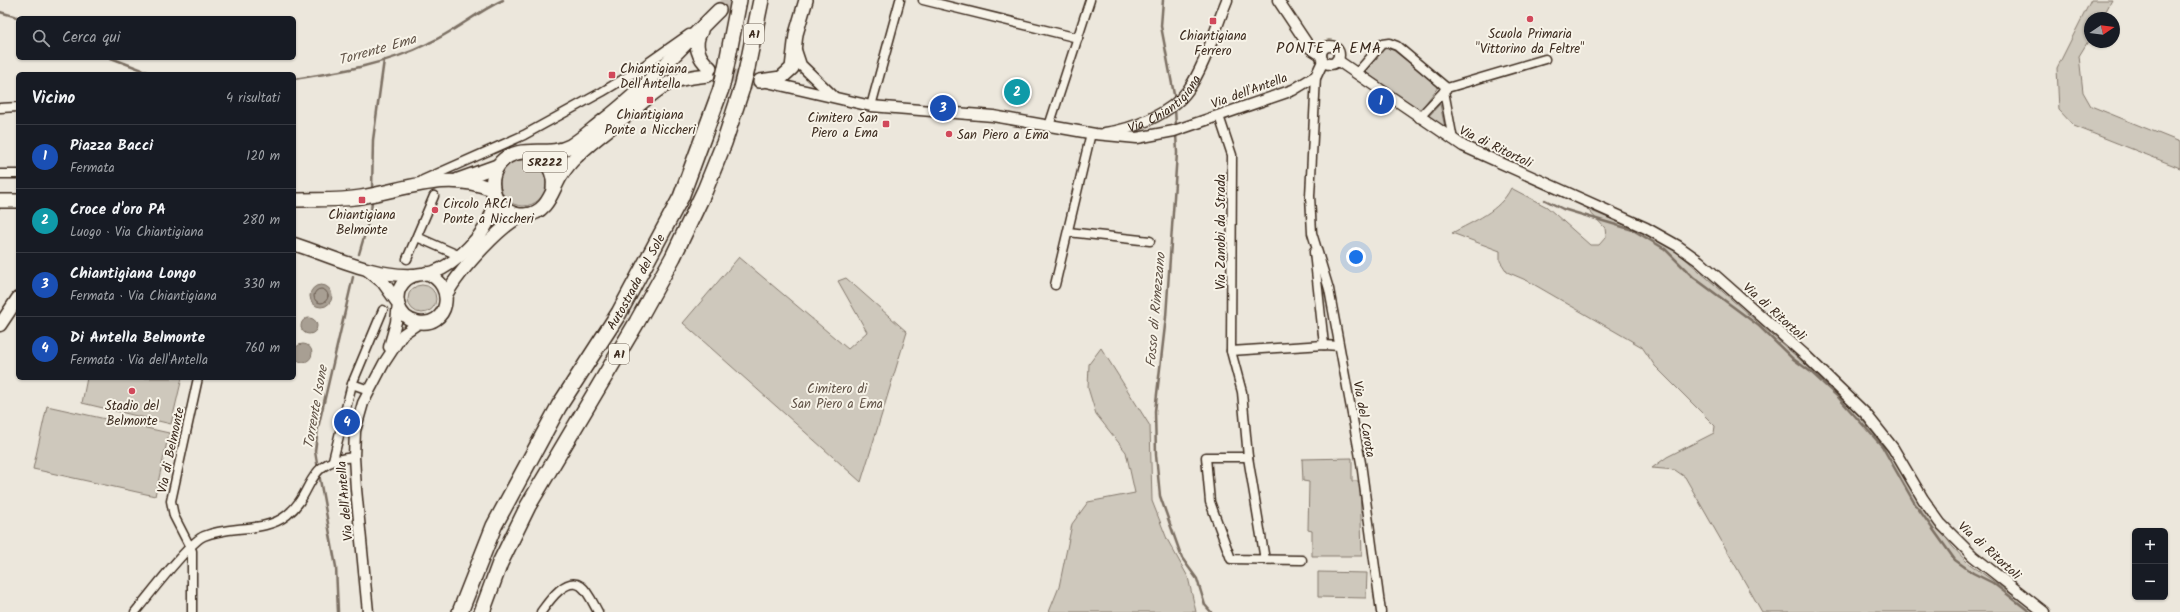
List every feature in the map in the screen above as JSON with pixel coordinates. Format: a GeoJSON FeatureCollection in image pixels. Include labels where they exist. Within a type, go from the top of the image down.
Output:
{"type":"FeatureCollection","features":[{"type":"Feature","properties":{"kind":"highway","name":"Autostrada del Sole"},"geometry":{"type":"LineString","coordinates":[[482,612],[500,563],[528,506],[638,322],[673,257],[705,190],[724,143],[742,88],[761,0]]}},
{"type":"Feature","properties":{"kind":"highway","name":"Autostrada del Sole"},"geometry":{"type":"LineString","coordinates":[[460,612],[494,526],[560,406],[619,313],[681,197],[721,89],[738,4]]}},
{"type":"Feature","properties":{"kind":"main road","name":"Via Chiantigiana"},"geometry":{"type":"LineString","coordinates":[[760,81],[776,79],[789,72],[794,64],[796,34],[806,0]]}},
{"type":"Feature","properties":{"kind":"main road","name":"SR222"},"geometry":{"type":"LineString","coordinates":[[296,200],[365,196],[409,186],[457,180],[497,166],[505,158],[516,153],[555,152],[569,146],[612,114],[659,73],[719,10]]}},
{"type":"Feature","properties":{"kind":"main road","name":"SR222"},"geometry":{"type":"LineString","coordinates":[[529,214],[544,206],[564,172],[577,155],[650,95],[673,82],[709,72],[697,48],[698,37],[705,24]]}},
{"type":"Feature","properties":{"kind":"main road","name":"SR222"},"geometry":{"type":"LineString","coordinates":[[516,153],[531,154],[544,161],[552,173],[553,191]]}},
{"type":"Feature","properties":{"kind":"main road"},"geometry":{"type":"LineString","coordinates":[[296,245],[365,268],[396,274],[413,275],[440,269],[460,256],[476,240],[488,223],[492,212],[492,178],[497,166]]}},
{"type":"Feature","properties":{"kind":"main road","name":"SR222"},"geometry":{"type":"LineString","coordinates":[[457,180],[493,190]]}},
{"type":"Feature","properties":{"kind":"main road"},"geometry":{"type":"LineString","coordinates":[[493,190],[497,201],[507,210],[520,214],[529,214]]}},
{"type":"Feature","properties":{"kind":"main road"},"geometry":{"type":"LineString","coordinates":[[0,201],[16,201]]}},
{"type":"Feature","properties":{"kind":"main road","name":"Via dell'Antella"},"geometry":{"type":"LineString","coordinates":[[419,323],[430,322],[440,316],[445,306],[446,295],[451,285],[488,243],[513,220],[520,216],[529,214]]}},
{"type":"Feature","properties":{"kind":"main road"},"geometry":{"type":"LineString","coordinates":[[365,268],[383,282],[398,303],[404,315],[419,323]]}},
{"type":"Feature","properties":{"kind":"main road"},"geometry":{"type":"LineString","coordinates":[[426,273],[439,281],[446,295]]}},
{"type":"Feature","properties":{"kind":"main road","name":"Via dell'Antella"},"geometry":{"type":"LineString","coordinates":[[398,303],[399,288],[405,280],[413,275]]}},
{"type":"Feature","properties":{"kind":"main road"},"geometry":{"type":"LineString","coordinates":[[0,325],[16,301]]}},
{"type":"Feature","properties":{"kind":"street"},"geometry":{"type":"LineString","coordinates":[[871,106],[900,0]]}},
{"type":"Feature","properties":{"kind":"street"},"geometry":{"type":"LineString","coordinates":[[923,0],[1078,38]]}},
{"type":"Feature","properties":{"kind":"street"},"geometry":{"type":"LineString","coordinates":[[1049,126],[1090,0]]}},
{"type":"Feature","properties":{"kind":"street","name":"Via Chiantigiana"},"geometry":{"type":"LineString","coordinates":[[1093,133],[1113,132],[1127,128],[1158,114],[1187,91],[1199,71],[1227,0]]}},
{"type":"Feature","properties":{"kind":"street"},"geometry":{"type":"LineString","coordinates":[[1278,0],[1310,48],[1322,58],[1332,64],[1337,60],[1338,53],[1334,47],[1325,48],[1322,58],[1316,76]]}},
{"type":"Feature","properties":{"kind":"street"},"geometry":{"type":"LineString","coordinates":[[409,186],[473,159],[524,134],[632,74],[705,24]]}},
{"type":"Feature","properties":{"kind":"street"},"geometry":{"type":"LineString","coordinates":[[1357,73],[1382,44],[1389,43],[1398,46],[1446,89],[1454,140]]}},
{"type":"Feature","properties":{"kind":"street","name":"Via Chiantigiana"},"geometry":{"type":"LineString","coordinates":[[795,46],[801,65],[823,88],[836,98]]}},
{"type":"Feature","properties":{"kind":"street"},"geometry":{"type":"LineString","coordinates":[[1419,118],[1446,89],[1545,59]]}},
{"type":"Feature","properties":{"kind":"street","name":"Via di Ritortoli"},"geometry":{"type":"LineString","coordinates":[[1337,60],[1419,118],[1454,140],[1533,178],[1646,228],[1678,246],[1699,261],[1804,354],[1866,414],[1893,448],[1923,500],[1940,522],[1978,560],[2044,612]]}},
{"type":"Feature","properties":{"kind":"street","name":"Via dell'Antella"},"geometry":{"type":"LineString","coordinates":[[1176,130],[1293,90],[1316,76]]}},
{"type":"Feature","properties":{"kind":"street","name":"Via del Carota"},"geometry":{"type":"LineString","coordinates":[[1316,76],[1310,196],[1312,234],[1324,344]]}},
{"type":"Feature","properties":{"kind":"street","name":"Via Chiantigiana"},"geometry":{"type":"LineString","coordinates":[[760,81],[871,106],[993,116],[1132,139],[1176,130]]}},
{"type":"Feature","properties":{"kind":"street"},"geometry":{"type":"LineString","coordinates":[[0,108],[16,107]]}},
{"type":"Feature","properties":{"kind":"street","name":"Via Zanobi da Strada"},"geometry":{"type":"LineString","coordinates":[[1219,116],[1232,155],[1231,351],[1242,392],[1248,457],[1265,560]]}},
{"type":"Feature","properties":{"kind":"street"},"geometry":{"type":"LineString","coordinates":[[1055,284],[1093,133]]}},
{"type":"Feature","properties":{"kind":"street"},"geometry":{"type":"LineString","coordinates":[[516,153],[517,144],[524,134]]}},
{"type":"Feature","properties":{"kind":"street"},"geometry":{"type":"LineString","coordinates":[[0,174],[16,174]]}},
{"type":"Feature","properties":{"kind":"street"},"geometry":{"type":"LineString","coordinates":[[407,259],[434,196]]}},
{"type":"Feature","properties":{"kind":"street"},"geometry":{"type":"LineString","coordinates":[[1068,232],[1150,241]]}},
{"type":"Feature","properties":{"kind":"street","name":"Via del Carota"},"geometry":{"type":"LineString","coordinates":[[1312,234],[1329,289],[1361,463],[1381,612]]}},
{"type":"Feature","properties":{"kind":"street"},"geometry":{"type":"LineString","coordinates":[[417,237],[460,256]]}},
{"type":"Feature","properties":{"kind":"street","name":"Via dell'Antella"},"geometry":{"type":"LineString","coordinates":[[384,363],[396,322],[398,303]]}},
{"type":"Feature","properties":{"kind":"street","name":"Via dell'Antella"},"geometry":{"type":"LineString","coordinates":[[333,460],[352,384],[383,310]]}},
{"type":"Feature","properties":{"kind":"street","name":"Via dell'Antella"},"geometry":{"type":"LineString","coordinates":[[368,612],[354,457],[355,431],[363,404],[384,363],[403,334],[419,323]]}},
{"type":"Feature","properties":{"kind":"street"},"geometry":{"type":"LineString","coordinates":[[1231,351],[1324,344],[1339,346]]}},
{"type":"Feature","properties":{"kind":"street","name":"Via di Belmonte"},"geometry":{"type":"LineString","coordinates":[[192,612],[193,560],[191,547],[174,516],[171,501],[198,380]]}},
{"type":"Feature","properties":{"kind":"street"},"geometry":{"type":"LineString","coordinates":[[352,384],[369,390]]}},
{"type":"Feature","properties":{"kind":"street"},"geometry":{"type":"LineString","coordinates":[[135,612],[201,537],[213,533],[278,520],[292,510],[313,476],[322,468],[333,460],[354,457]]}},
{"type":"Feature","properties":{"kind":"street"},"geometry":{"type":"LineString","coordinates":[[1248,457],[1206,457],[1210,502],[1231,559],[1302,560]]}},
{"type":"Feature","properties":{"kind":"street"},"geometry":{"type":"LineString","coordinates":[[541,612],[565,586],[575,583],[582,586],[598,612]]}},
{"type":"Feature","properties":{"kind":"green space"},"geometry":{"type":"Polygon","coordinates":[[[2091,0],[2112,0],[2105,12],[2085,12],[2091,0]]]}},
{"type":"Feature","properties":{"kind":"green space"},"geometry":{"type":"Polygon","coordinates":[[[2084,14],[2084,48],[2079,56],[2083,92],[2091,106],[2180,142],[2180,168],[2074,126],[2059,110],[2057,68],[2084,14]]]}},
{"type":"Feature","properties":{"kind":"green space"},"geometry":{"type":"Polygon","coordinates":[[[1383,48],[1393,50],[1439,86],[1419,112],[1363,70],[1383,48]]]}},
{"type":"Feature","properties":{"kind":"green space"},"geometry":{"type":"Polygon","coordinates":[[[1440,104],[1445,128],[1427,118],[1440,104]]]}},
{"type":"Feature","properties":{"kind":"green space"},"geometry":{"type":"Polygon","coordinates":[[[519,160],[527,160],[536,164],[542,170],[546,183],[542,196],[536,202],[527,206],[519,206],[510,202],[504,196],[500,187],[500,179],[504,170],[510,164],[519,160]]]}},
{"type":"Feature","properties":{"kind":"green space"},"geometry":{"type":"Polygon","coordinates":[[[1511,188],[1547,207],[1590,245],[1599,245],[1606,237],[1605,228],[1587,209],[1660,240],[1682,256],[1846,400],[1897,463],[1915,494],[1952,546],[1967,562],[2033,610],[2031,612],[1762,612],[1685,477],[1675,470],[1652,468],[1667,457],[1714,433],[1715,426],[1655,366],[1642,347],[1528,281],[1507,272],[1500,261],[1500,251],[1452,233],[1486,215],[1500,203],[1511,188]]]}},
{"type":"Feature","properties":{"kind":"green space","name":"Cimitero di San Piero a Ema"},"geometry":{"type":"Polygon","coordinates":[[[739,257],[848,349],[867,332],[838,281],[846,278],[907,332],[861,482],[683,323],[739,257]]]}},
{"type":"Feature","properties":{"kind":"green space"},"geometry":{"type":"Polygon","coordinates":[[[422,285],[432,289],[436,299],[432,309],[422,313],[412,309],[408,299],[412,289],[422,285]]]}},
{"type":"Feature","properties":{"kind":"green space"},"geometry":{"type":"Polygon","coordinates":[[[1101,348],[1150,426],[1152,501],[1167,539],[1188,577],[1196,612],[1049,612],[1059,587],[1072,524],[1088,502],[1135,493],[1126,452],[1096,414],[1088,388],[1089,364],[1101,348]]]}},
{"type":"Feature","properties":{"kind":"green space","name":"Stadio del Belmonte"},"geometry":{"type":"Polygon","coordinates":[[[87,380],[182,380],[171,424],[82,403],[87,380]]]}},
{"type":"Feature","properties":{"kind":"green space"},"geometry":{"type":"Polygon","coordinates":[[[47,406],[169,433],[155,496],[33,469],[47,406]]]}},
{"type":"Feature","properties":{"kind":"green space"},"geometry":{"type":"Polygon","coordinates":[[[1352,458],[1352,481],[1360,481],[1362,556],[1312,556],[1312,531],[1308,530],[1309,482],[1303,481],[1302,459],[1352,458]]]}},
{"type":"Feature","properties":{"kind":"green space"},"geometry":{"type":"Polygon","coordinates":[[[1318,572],[1367,573],[1366,598],[1318,597],[1318,572]]]}},
{"type":"Feature","properties":{"kind":"water"},"geometry":{"type":"Polygon","coordinates":[[[321,285],[325,286],[331,292],[331,300],[325,306],[321,307],[317,306],[311,300],[310,296],[311,292],[317,286],[321,285]]]}},
{"type":"Feature","properties":{"kind":"water"},"geometry":{"type":"Polygon","coordinates":[[[306,318],[312,318],[317,323],[315,332],[312,334],[306,334],[301,329],[301,323],[306,318]]]}},
{"type":"Feature","properties":{"kind":"water"},"geometry":{"type":"Polygon","coordinates":[[[300,345],[306,345],[311,350],[311,356],[306,361],[300,361],[296,358],[296,348],[300,345]]]}},
{"type":"Feature","properties":{"kind":"waterway","name":"Torrente Ema"},"geometry":{"type":"LineString","coordinates":[[296,79],[346,70],[380,62],[413,50],[439,38],[503,0]]}},
{"type":"Feature","properties":{"kind":"waterway","name":"Fosso di Rimezzano"},"geometry":{"type":"LineString","coordinates":[[1163,0],[1161,26],[1175,100]]}},
{"type":"Feature","properties":{"kind":"waterway","name":"Torrente Ema"},"geometry":{"type":"LineString","coordinates":[[0,12],[16,17]]}},
{"type":"Feature","properties":{"kind":"waterway","name":"Torrente Ema"},"geometry":{"type":"LineString","coordinates":[[116,60],[148,72]]}},
{"type":"Feature","properties":{"kind":"waterway","name":"Torrente Isone"},"geometry":{"type":"LineString","coordinates":[[372,191],[373,140],[384,60]]}},
{"type":"Feature","properties":{"kind":"waterway","name":"Fosso di Rimezzano"},"geometry":{"type":"LineString","coordinates":[[1175,107],[1176,128]]}},
{"type":"Feature","properties":{"kind":"waterway","name":"Fosso di Rimezzano"},"geometry":{"type":"LineString","coordinates":[[1176,133],[1177,153],[1166,317],[1155,411],[1156,455],[1160,496],[1182,558],[1197,579],[1205,605],[1211,612]]}},
{"type":"Feature","properties":{"kind":"waterway","name":"Torrente Isone"},"geometry":{"type":"LineString","coordinates":[[359,254],[371,213],[372,200]]}},
{"type":"Feature","properties":{"kind":"waterway"},"geometry":{"type":"LineString","coordinates":[[1545,200],[1563,209],[1633,230],[1665,249],[1693,277],[1759,326],[1792,358],[1811,372],[1837,396],[1882,446],[1915,504],[1955,560],[1973,573],[1993,583],[2030,612]]}},
{"type":"Feature","properties":{"kind":"waterway","name":"Torrente Isone"},"geometry":{"type":"LineString","coordinates":[[318,469],[315,451],[318,428],[353,277]]}},
{"type":"Feature","properties":{"kind":"waterway","name":"Torrente Isone"},"geometry":{"type":"LineString","coordinates":[[319,474],[336,567],[338,612]]}},
{"type":"Feature","properties":{"kind":"tunnel"},"geometry":{"type":"LineString","coordinates":[[719,10],[732,0]]}},
{"type":"Feature","properties":{"kind":"tunnel"},"geometry":{"type":"LineString","coordinates":[[710,68],[729,75],[760,81]]}},
{"type":"Feature","properties":{"kind":"place","name":"Scuola Primaria \"Vittorino da Feltre\""},"geometry":{"type":"Point","coordinates":[1530,19]}},
{"type":"Feature","properties":{"kind":"place","name":"Chiantigiana Ferrero"},"geometry":{"type":"Point","coordinates":[1213,21]}},
{"type":"Feature","properties":{"kind":"place","name":"Chiantigiana Dell'Antella"},"geometry":{"type":"Point","coordinates":[612,75]}},
{"type":"Feature","properties":{"kind":"place","name":"Croce d'oro PA"},"geometry":{"type":"Point","coordinates":[1017,92]}},
{"type":"Feature","properties":{"kind":"place","name":"Chiantigiana Ponte a Niccheri"},"geometry":{"type":"Point","coordinates":[650,100]}},
{"type":"Feature","properties":{"kind":"place","name":"Piazza Bacci"},"geometry":{"type":"Point","coordinates":[1381,101]}},
{"type":"Feature","properties":{"kind":"place","name":"Chiantigiana Longo"},"geometry":{"type":"Point","coordinates":[943,108]}},
{"type":"Feature","properties":{"kind":"place","name":"Cimitero San Piero a Ema"},"geometry":{"type":"Point","coordinates":[886,124]}},
{"type":"Feature","properties":{"kind":"place","name":"San Piero a Ema"},"geometry":{"type":"Point","coordinates":[949,134]}},
{"type":"Feature","properties":{"kind":"place","name":"Chiantigiana Belmonte"},"geometry":{"type":"Point","coordinates":[362,200]}},
{"type":"Feature","properties":{"kind":"place","name":"Circolo ARCI Ponte a Niccheri"},"geometry":{"type":"Point","coordinates":[435,210]}},
{"type":"Feature","properties":{"kind":"place","name":"Stadio del Belmonte"},"geometry":{"type":"Point","coordinates":[132,391]}},
{"type":"Feature","properties":{"kind":"place","name":"Di Antella Belmonte"},"geometry":{"type":"Point","coordinates":[347,422]}},
{"type":"Feature","properties":{"kind":"district","name":"PONTE A EMA"},"geometry":{"type":"Point","coordinates":[1329,48]}}]}
